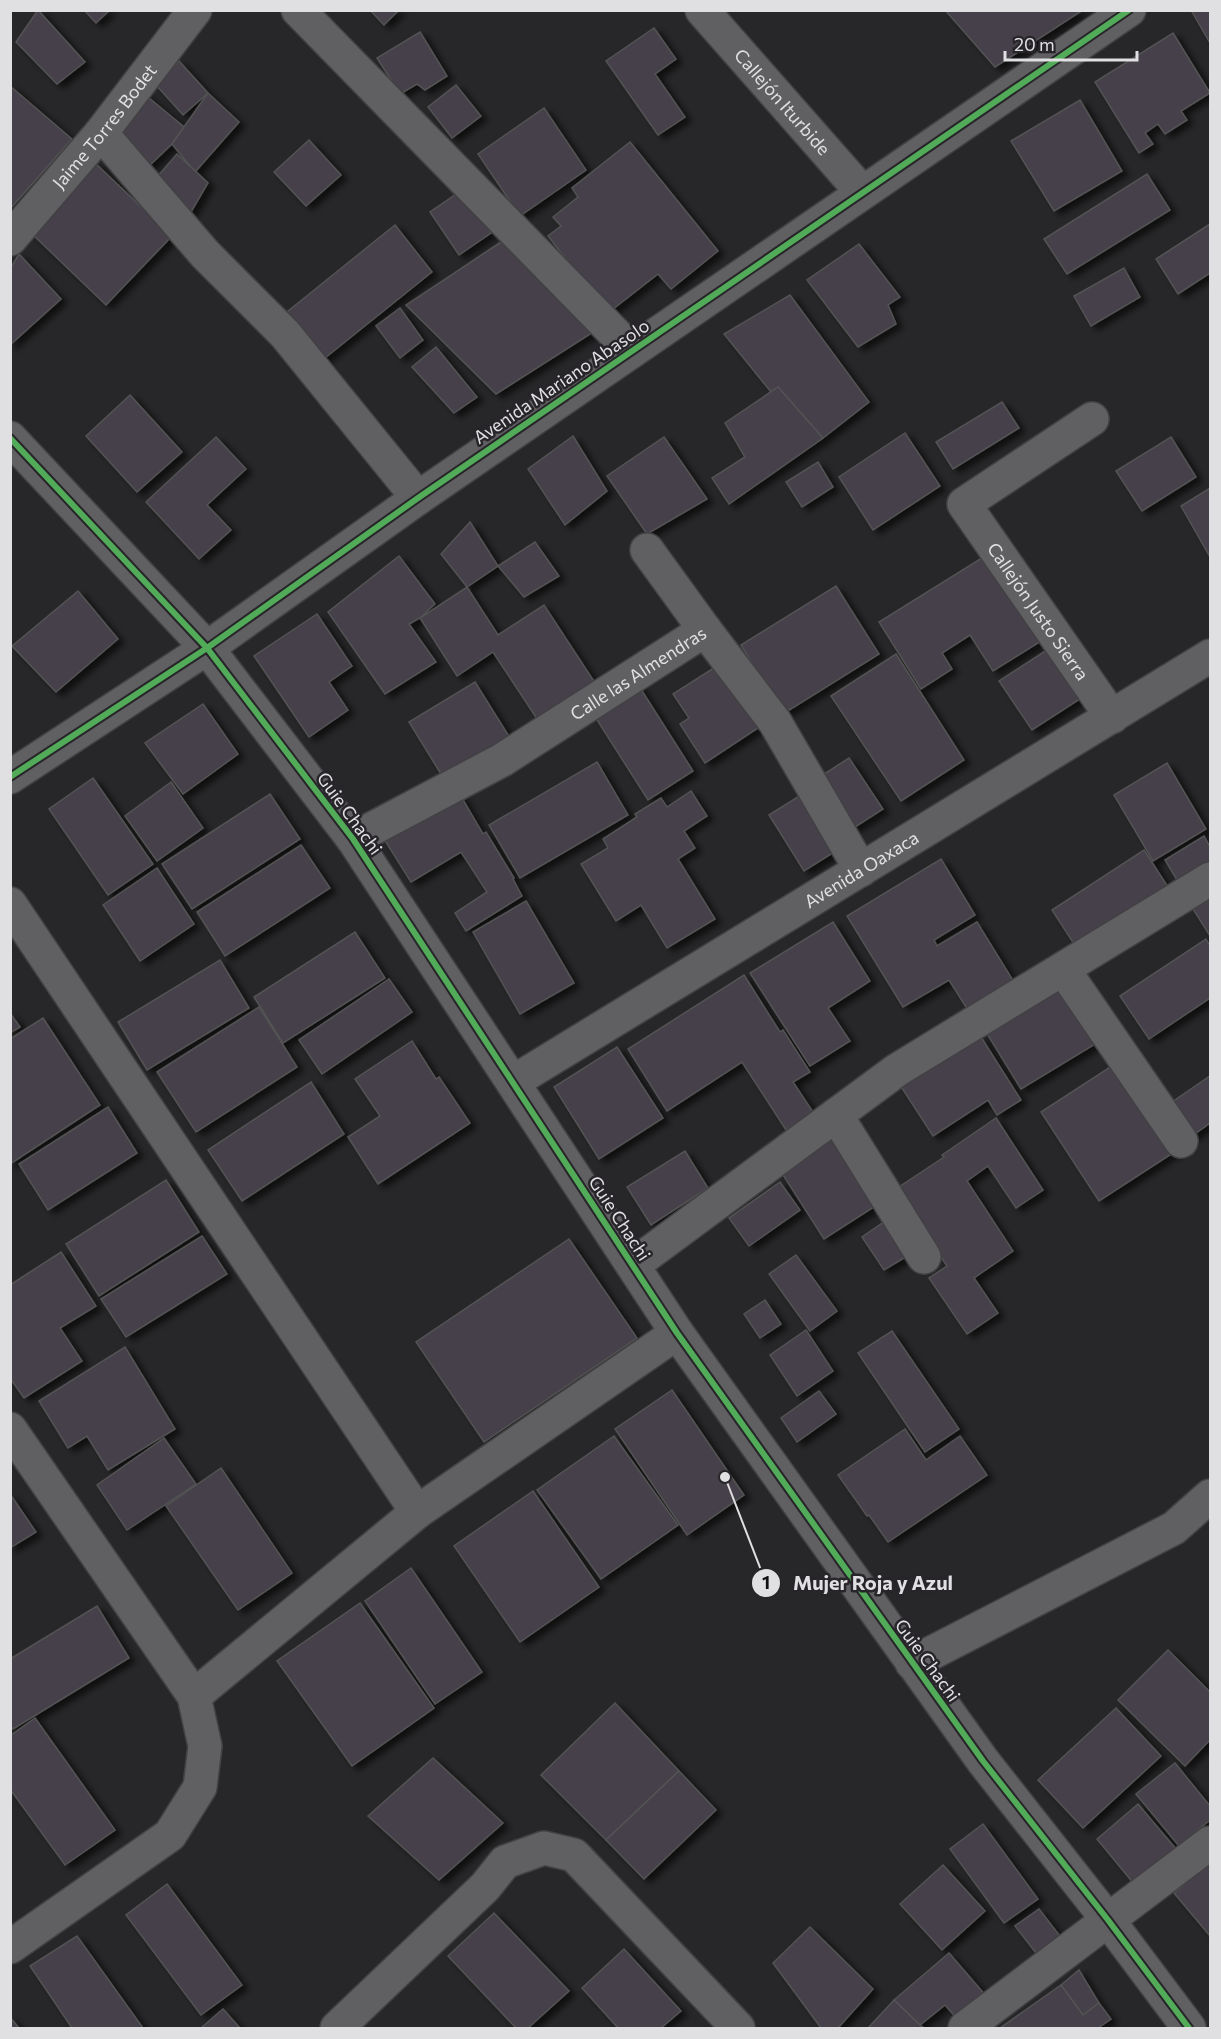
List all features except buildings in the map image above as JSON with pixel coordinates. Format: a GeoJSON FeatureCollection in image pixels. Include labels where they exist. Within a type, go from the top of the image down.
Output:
{"type":"FeatureCollection","features":[{"type":"Feature","properties":{"kind":"street","name":"Jaime Torres Bodet"},"geometry":{"type":"LineString","coordinates":[[10,239],[101,133],[195,10]]}},
{"type":"Feature","properties":{"kind":"street"},"geometry":{"type":"LineString","coordinates":[[298,10],[632,351]]}},
{"type":"Feature","properties":{"kind":"street","name":"Callejón Iturbide"},"geometry":{"type":"LineString","coordinates":[[702,10],[862,192]]}},
{"type":"Feature","properties":{"kind":"street","name":"Avenida Mariano Abasolo"},"geometry":{"type":"LineString","coordinates":[[10,777],[207,648],[418,498],[1129,10]]}},
{"type":"Feature","properties":{"kind":"street"},"geometry":{"type":"LineString","coordinates":[[101,133],[206,254],[285,334],[418,498]]}},
{"type":"Feature","properties":{"kind":"street","name":"Callejón Justo Sierra"},"geometry":{"type":"LineString","coordinates":[[1092,419],[964,504],[1112,717]]}},
{"type":"Feature","properties":{"kind":"street","name":"Guie Chachi"},"geometry":{"type":"LineString","coordinates":[[10,438],[207,648],[352,839],[677,1333],[983,1761],[1108,1920],[1189,2028]]}},
{"type":"Feature","properties":{"kind":"street"},"geometry":{"type":"LineString","coordinates":[[647,550],[705,630]]}},
{"type":"Feature","properties":{"kind":"street","name":"Calle las Almendras"},"geometry":{"type":"LineString","coordinates":[[352,839],[502,760],[705,630],[775,722],[861,870]]}},
{"type":"Feature","properties":{"kind":"street","name":"Avenida Oaxaca"},"geometry":{"type":"LineString","coordinates":[[513,1082],[1210,656]]}},
{"type":"Feature","properties":{"kind":"street"},"geometry":{"type":"LineString","coordinates":[[633,1264],[897,1070],[1210,879]]}},
{"type":"Feature","properties":{"kind":"street"},"geometry":{"type":"LineString","coordinates":[[10,903],[417,1512]]}},
{"type":"Feature","properties":{"kind":"street"},"geometry":{"type":"LineString","coordinates":[[1063,969],[1181,1141]]}},
{"type":"Feature","properties":{"kind":"street"},"geometry":{"type":"LineString","coordinates":[[836,1115],[924,1257]]}},
{"type":"Feature","properties":{"kind":"street"},"geometry":{"type":"LineString","coordinates":[[195,1696],[417,1512],[677,1333]]}},
{"type":"Feature","properties":{"kind":"street"},"geometry":{"type":"LineString","coordinates":[[10,1429],[195,1696],[205,1746],[200,1787],[170,1835],[10,1947]]}},
{"type":"Feature","properties":{"kind":"street"},"geometry":{"type":"LineString","coordinates":[[912,1663],[1174,1528],[1210,1496]]}},
{"type":"Feature","properties":{"kind":"street"},"geometry":{"type":"LineString","coordinates":[[965,2028],[1210,1843]]}},
{"type":"Feature","properties":{"kind":"street"},"geometry":{"type":"LineString","coordinates":[[337,2028],[485,1887],[505,1862],[544,1848],[574,1855],[738,2028]]}},
{"type":"Feature","properties":{"kind":"cycle path"},"geometry":{"type":"LineString","coordinates":[[10,777],[207,648],[418,498],[1129,10]]}},
{"type":"Feature","properties":{"kind":"cycle path"},"geometry":{"type":"LineString","coordinates":[[10,438],[207,648],[353,839],[677,1333],[983,1761],[1108,1920],[1189,2028]]}},
{"type":"Feature","properties":{"kind":"place","name":"Mujer Roja y Azul"},"geometry":{"type":"Point","coordinates":[725,1477]}}]}
